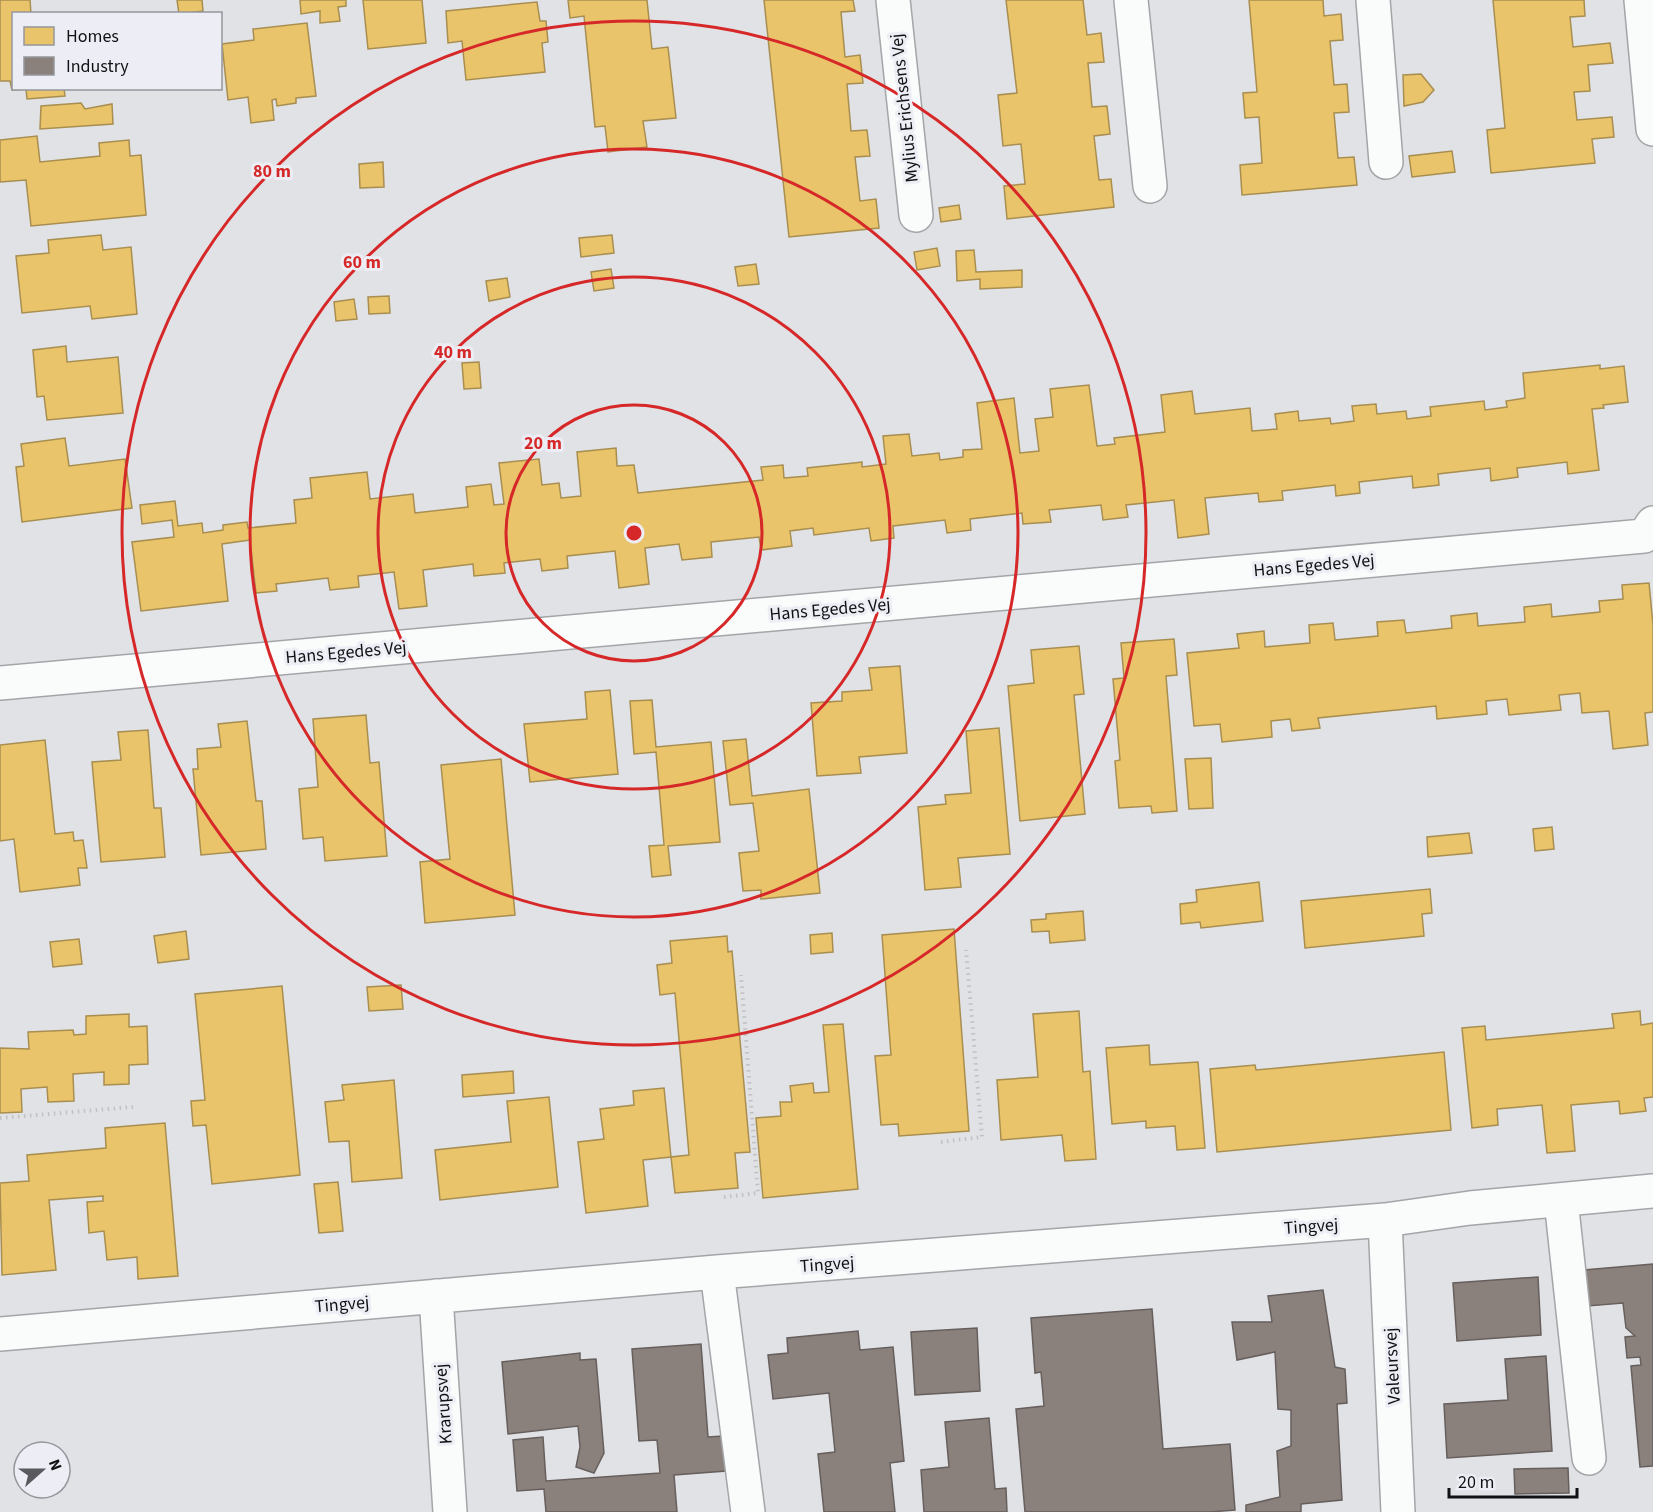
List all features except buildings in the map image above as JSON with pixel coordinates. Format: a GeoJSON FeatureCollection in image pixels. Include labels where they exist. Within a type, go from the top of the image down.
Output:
{"type":"FeatureCollection","features":[{"type":"Feature","properties":{"kind":"street","name":"Mylius Erichsens Vej"},"geometry":{"type":"LineString","coordinates":[[893,0],[915,215]]}},
{"type":"Feature","properties":{"kind":"street"},"geometry":{"type":"LineString","coordinates":[[1131,0],[1150,186]]}},
{"type":"Feature","properties":{"kind":"street"},"geometry":{"type":"LineString","coordinates":[[1373,0],[1386,162]]}},
{"type":"Feature","properties":{"kind":"street"},"geometry":{"type":"LineString","coordinates":[[1641,0],[1653,129]]}},
{"type":"Feature","properties":{"kind":"street","name":"Hans Egedes Vej"},"geometry":{"type":"LineString","coordinates":[[0,683],[1644,536],[1653,523]]}},
{"type":"Feature","properties":{"kind":"street","name":"Tingvej"},"geometry":{"type":"LineString","coordinates":[[0,1334],[717,1272],[1385,1220],[1470,1208],[1653,1191]]}},
{"type":"Feature","properties":{"kind":"street"},"geometry":{"type":"LineString","coordinates":[[1561,1200],[1589,1458]]}},
{"type":"Feature","properties":{"kind":"street","name":"Valeursvej"},"geometry":{"type":"LineString","coordinates":[[1385,1220],[1398,1512]]}},
{"type":"Feature","properties":{"kind":"street"},"geometry":{"type":"LineString","coordinates":[[717,1272],[748,1512]]}},
{"type":"Feature","properties":{"kind":"street","name":"Krarupsvej"},"geometry":{"type":"LineString","coordinates":[[436,1296],[450,1512]]}},
{"type":"Feature","properties":{"kind":"path"},"geometry":{"type":"LineString","coordinates":[[940,1142],[982,1137],[966,950]]}},
{"type":"Feature","properties":{"kind":"path"},"geometry":{"type":"LineString","coordinates":[[724,1197],[758,1193],[741,975]]}},
{"type":"Feature","properties":{"kind":"path"},"geometry":{"type":"LineString","coordinates":[[0,1118],[133,1107]]}}]}
